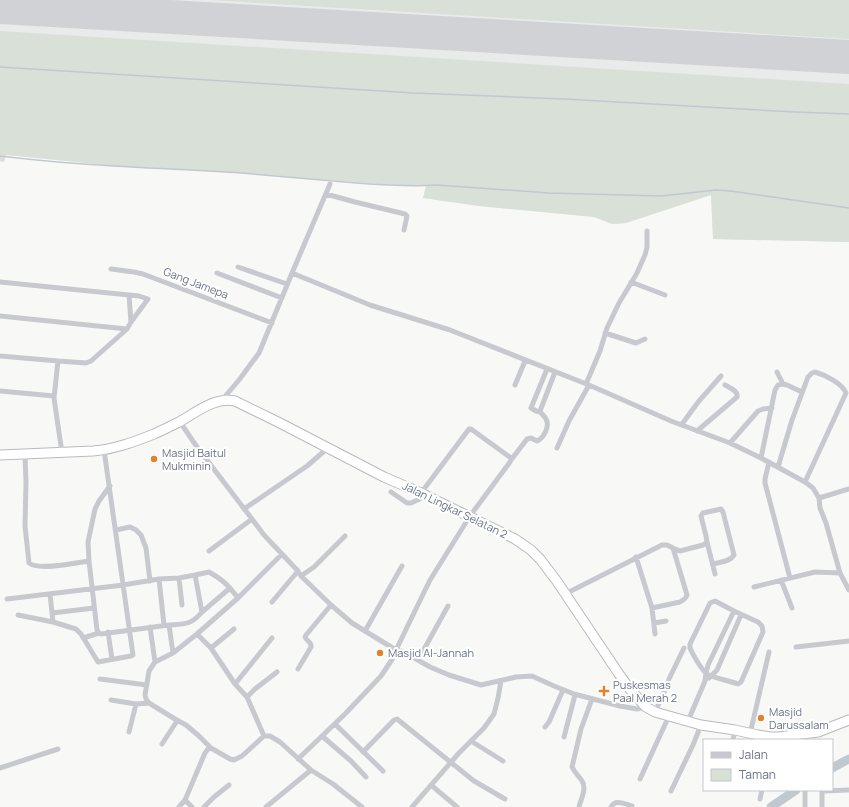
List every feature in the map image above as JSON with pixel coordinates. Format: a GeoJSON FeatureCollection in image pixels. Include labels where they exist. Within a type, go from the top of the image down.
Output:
{"type":"FeatureCollection","features":[{"type":"Feature","properties":{"kind":"highway"},"geometry":{"type":"LineString","coordinates":[[0,456],[104,450],[128,444],[180,422],[209,404],[222,400]]}},
{"type":"Feature","properties":{"kind":"highway","name":"Jalan Lingkar Selatan 2"},"geometry":{"type":"LineString","coordinates":[[222,400],[235,401],[384,476],[516,539],[540,559],[629,688],[646,707],[655,712],[700,725],[735,730],[755,736],[770,738],[806,737],[819,734],[849,720]]}},
{"type":"Feature","properties":{"kind":"street"},"geometry":{"type":"LineString","coordinates":[[222,400],[259,353],[330,184]]}},
{"type":"Feature","properties":{"kind":"street"},"geometry":{"type":"LineString","coordinates":[[326,194],[405,214],[407,216],[404,230]]}},
{"type":"Feature","properties":{"kind":"street"},"geometry":{"type":"LineString","coordinates":[[557,448],[587,385],[605,333],[619,303],[637,273],[645,255],[647,246],[647,231]]}},
{"type":"Feature","properties":{"kind":"street"},"geometry":{"type":"LineString","coordinates":[[238,267],[287,284]]}},
{"type":"Feature","properties":{"kind":"street","name":"Gang Jamepa"},"geometry":{"type":"LineString","coordinates":[[111,269],[143,274],[272,323]]}},
{"type":"Feature","properties":{"kind":"street"},"geometry":{"type":"LineString","coordinates":[[217,273],[282,298]]}},
{"type":"Feature","properties":{"kind":"street"},"geometry":{"type":"LineString","coordinates":[[292,273],[370,304],[450,330],[587,385],[671,421],[730,443],[806,482],[813,488],[819,498],[820,508],[826,523],[840,573],[849,590]]}},
{"type":"Feature","properties":{"kind":"street"},"geometry":{"type":"LineString","coordinates":[[0,282],[139,296],[148,300],[127,329],[91,361],[86,363],[0,356]]}},
{"type":"Feature","properties":{"kind":"street"},"geometry":{"type":"LineString","coordinates":[[631,282],[665,295]]}},
{"type":"Feature","properties":{"kind":"street"},"geometry":{"type":"LineString","coordinates":[[129,295],[131,322]]}},
{"type":"Feature","properties":{"kind":"street"},"geometry":{"type":"LineString","coordinates":[[0,316],[127,329]]}},
{"type":"Feature","properties":{"kind":"street"},"geometry":{"type":"LineString","coordinates":[[605,333],[636,343],[645,339]]}},
{"type":"Feature","properties":{"kind":"street"},"geometry":{"type":"LineString","coordinates":[[58,361],[54,396],[62,453]]}},
{"type":"Feature","properties":{"kind":"street"},"geometry":{"type":"LineString","coordinates":[[515,385],[525,361]]}},
{"type":"Feature","properties":{"kind":"street"},"geometry":{"type":"LineString","coordinates":[[298,759],[345,714],[381,676],[395,656],[396,650],[430,580],[470,516],[527,439],[531,438],[537,441],[542,438],[547,428],[546,418],[540,412],[531,408],[547,369]]}},
{"type":"Feature","properties":{"kind":"street"},"geometry":{"type":"LineString","coordinates":[[540,412],[555,372]]}},
{"type":"Feature","properties":{"kind":"street"},"geometry":{"type":"LineString","coordinates":[[777,372],[783,384]]}},
{"type":"Feature","properties":{"kind":"street"},"geometry":{"type":"LineString","coordinates":[[778,467],[792,420],[808,377],[815,372],[834,380],[845,390],[846,393],[806,482]]}},
{"type":"Feature","properties":{"kind":"street"},"geometry":{"type":"LineString","coordinates":[[682,424],[699,401],[721,376]]}},
{"type":"Feature","properties":{"kind":"street"},"geometry":{"type":"LineString","coordinates":[[761,458],[776,388],[778,385],[783,384],[802,392]]}},
{"type":"Feature","properties":{"kind":"street"},"geometry":{"type":"LineString","coordinates":[[697,431],[737,397],[737,392],[725,385]]}},
{"type":"Feature","properties":{"kind":"street"},"geometry":{"type":"LineString","coordinates":[[0,391],[54,396]]}},
{"type":"Feature","properties":{"kind":"street"},"geometry":{"type":"LineString","coordinates":[[730,443],[758,411],[772,408]]}},
{"type":"Feature","properties":{"kind":"street"},"geometry":{"type":"LineString","coordinates":[[180,422],[244,509],[282,554],[331,605],[352,623],[396,650],[404,652],[449,675],[481,685],[516,677],[532,676],[575,695],[637,709],[646,707]]}},
{"type":"Feature","properties":{"kind":"street"},"geometry":{"type":"LineString","coordinates":[[391,492],[407,503],[411,503],[424,494],[469,429],[510,457],[511,460]]}},
{"type":"Feature","properties":{"kind":"street"},"geometry":{"type":"LineString","coordinates":[[244,509],[307,466],[328,448]]}},
{"type":"Feature","properties":{"kind":"street"},"geometry":{"type":"LineString","coordinates":[[18,615],[53,622],[76,629],[81,634],[98,662],[133,655],[104,450]]}},
{"type":"Feature","properties":{"kind":"street"},"geometry":{"type":"LineString","coordinates":[[25,455],[25,526],[29,562],[34,566],[49,567],[89,561]]}},
{"type":"Feature","properties":{"kind":"street"},"geometry":{"type":"LineString","coordinates":[[769,462],[765,483],[790,578]]}},
{"type":"Feature","properties":{"kind":"street"},"geometry":{"type":"LineString","coordinates":[[99,633],[97,630],[94,608],[88,542],[95,509],[99,500],[110,486]]}},
{"type":"Feature","properties":{"kind":"street"},"geometry":{"type":"LineString","coordinates":[[819,498],[849,489]]}},
{"type":"Feature","properties":{"kind":"street"},"geometry":{"type":"LineString","coordinates":[[713,564],[732,558],[734,555],[723,512],[721,510],[703,513],[701,517],[715,574]]}},
{"type":"Feature","properties":{"kind":"street"},"geometry":{"type":"LineString","coordinates":[[210,551],[252,519]]}},
{"type":"Feature","properties":{"kind":"street"},"geometry":{"type":"LineString","coordinates":[[116,530],[130,528],[136,530],[141,535],[146,548],[150,581]]}},
{"type":"Feature","properties":{"kind":"street"},"geometry":{"type":"LineString","coordinates":[[272,602],[300,573],[314,567],[345,536]]}},
{"type":"Feature","properties":{"kind":"street"},"geometry":{"type":"LineString","coordinates":[[565,594],[662,545],[667,545],[680,551],[703,545],[707,542]]}},
{"type":"Feature","properties":{"kind":"street"},"geometry":{"type":"LineString","coordinates":[[652,608],[680,602],[687,595],[673,548]]}},
{"type":"Feature","properties":{"kind":"street"},"geometry":{"type":"LineString","coordinates":[[282,554],[238,598],[197,634],[173,653],[155,662],[149,671],[145,696],[149,703],[186,725],[211,748],[230,759],[234,760],[242,756],[264,736],[270,736],[280,742],[311,770],[333,784],[362,807]]}},
{"type":"Feature","properties":{"kind":"street"},"geometry":{"type":"LineString","coordinates":[[636,557],[652,608],[655,634]]}},
{"type":"Feature","properties":{"kind":"street"},"geometry":{"type":"LineString","coordinates":[[365,630],[402,566]]}},
{"type":"Feature","properties":{"kind":"street"},"geometry":{"type":"LineString","coordinates":[[7,599],[123,585],[159,579],[179,578],[209,572],[221,579],[238,598]]}},
{"type":"Feature","properties":{"kind":"street"},"geometry":{"type":"LineString","coordinates":[[754,587],[815,572],[840,573]]}},
{"type":"Feature","properties":{"kind":"street"},"geometry":{"type":"LineString","coordinates":[[195,575],[202,612]]}},
{"type":"Feature","properties":{"kind":"street"},"geometry":{"type":"LineString","coordinates":[[179,578],[182,605]]}},
{"type":"Feature","properties":{"kind":"street"},"geometry":{"type":"LineString","coordinates":[[159,579],[173,653]]}},
{"type":"Feature","properties":{"kind":"street"},"geometry":{"type":"LineString","coordinates":[[781,580],[792,608]]}},
{"type":"Feature","properties":{"kind":"street"},"geometry":{"type":"LineString","coordinates":[[83,638],[99,633],[184,624],[190,622],[196,619],[230,588]]}},
{"type":"Feature","properties":{"kind":"street"},"geometry":{"type":"LineString","coordinates":[[50,594],[53,622]]}},
{"type":"Feature","properties":{"kind":"street"},"geometry":{"type":"LineString","coordinates":[[715,601],[734,611],[758,622],[762,626],[763,632],[741,682],[738,684],[709,675],[701,668],[690,650],[690,644],[710,602],[715,601]]}},
{"type":"Feature","properties":{"kind":"street"},"geometry":{"type":"LineString","coordinates":[[298,669],[311,647],[311,643],[305,637],[306,635],[331,605]]}},
{"type":"Feature","properties":{"kind":"street"},"geometry":{"type":"LineString","coordinates":[[418,660],[448,606]]}},
{"type":"Feature","properties":{"kind":"street"},"geometry":{"type":"LineString","coordinates":[[52,613],[94,608]]}},
{"type":"Feature","properties":{"kind":"street"},"geometry":{"type":"LineString","coordinates":[[709,675],[708,665],[734,611]]}},
{"type":"Feature","properties":{"kind":"street"},"geometry":{"type":"LineString","coordinates":[[688,721],[705,681],[709,675],[717,670],[741,615]]}},
{"type":"Feature","properties":{"kind":"street"},"geometry":{"type":"LineString","coordinates":[[654,623],[666,621]]}},
{"type":"Feature","properties":{"kind":"street"},"geometry":{"type":"LineString","coordinates":[[150,627],[155,662]]}},
{"type":"Feature","properties":{"kind":"street"},"geometry":{"type":"LineString","coordinates":[[211,648],[234,629]]}},
{"type":"Feature","properties":{"kind":"street"},"geometry":{"type":"LineString","coordinates":[[108,632],[112,659]]}},
{"type":"Feature","properties":{"kind":"street"},"geometry":{"type":"LineString","coordinates":[[197,634],[211,648],[235,684],[247,698],[264,736]]}},
{"type":"Feature","properties":{"kind":"street"},"geometry":{"type":"LineString","coordinates":[[235,684],[272,638]]}},
{"type":"Feature","properties":{"kind":"street"},"geometry":{"type":"LineString","coordinates":[[796,647],[849,641]]}},
{"type":"Feature","properties":{"kind":"street"},"geometry":{"type":"LineString","coordinates":[[669,679],[684,648]]}},
{"type":"Feature","properties":{"kind":"street"},"geometry":{"type":"LineString","coordinates":[[755,736],[769,652]]}},
{"type":"Feature","properties":{"kind":"street"},"geometry":{"type":"LineString","coordinates":[[708,665],[717,670]]}},
{"type":"Feature","properties":{"kind":"street"},"geometry":{"type":"LineString","coordinates":[[247,698],[255,689],[277,672]]}},
{"type":"Feature","properties":{"kind":"street"},"geometry":{"type":"LineString","coordinates":[[100,680],[147,685]]}},
{"type":"Feature","properties":{"kind":"street"},"geometry":{"type":"LineString","coordinates":[[412,807],[451,762],[484,728],[494,714],[501,681]]}},
{"type":"Feature","properties":{"kind":"street"},"geometry":{"type":"LineString","coordinates":[[545,727],[550,722],[563,690]]}},
{"type":"Feature","properties":{"kind":"street"},"geometry":{"type":"LineString","coordinates":[[655,712],[664,692]]}},
{"type":"Feature","properties":{"kind":"street"},"geometry":{"type":"LineString","coordinates":[[564,737],[575,695]]}},
{"type":"Feature","properties":{"kind":"street"},"geometry":{"type":"LineString","coordinates":[[579,807],[584,785],[572,767],[581,729],[592,699]]}},
{"type":"Feature","properties":{"kind":"street"},"geometry":{"type":"LineString","coordinates":[[111,700],[136,704],[149,703]]}},
{"type":"Feature","properties":{"kind":"street"},"geometry":{"type":"LineString","coordinates":[[129,732],[136,704]]}},
{"type":"Feature","properties":{"kind":"street"},"geometry":{"type":"LineString","coordinates":[[640,779],[669,716]]}},
{"type":"Feature","properties":{"kind":"street"},"geometry":{"type":"LineString","coordinates":[[162,744],[176,722],[175,719]]}},
{"type":"Feature","properties":{"kind":"street"},"geometry":{"type":"LineString","coordinates":[[363,752],[394,720],[397,719],[474,781],[505,799]]}},
{"type":"Feature","properties":{"kind":"street"},"geometry":{"type":"LineString","coordinates":[[334,724],[383,771]]}},
{"type":"Feature","properties":{"kind":"street"},"geometry":{"type":"LineString","coordinates":[[671,792],[697,737],[700,725]]}},
{"type":"Feature","properties":{"kind":"street"},"geometry":{"type":"LineString","coordinates":[[733,739],[735,730]]}},
{"type":"Feature","properties":{"kind":"street"},"geometry":{"type":"LineString","coordinates":[[322,736],[351,761],[366,777]]}},
{"type":"Feature","properties":{"kind":"street"},"geometry":{"type":"LineString","coordinates":[[471,742],[503,761]]}},
{"type":"Feature","properties":{"kind":"street"},"geometry":{"type":"LineString","coordinates":[[179,807],[185,800],[205,753],[209,748],[211,748]]}},
{"type":"Feature","properties":{"kind":"street"},"geometry":{"type":"LineString","coordinates":[[0,768],[58,749]]}},
{"type":"Feature","properties":{"kind":"street"},"geometry":{"type":"LineString","coordinates":[[266,807],[311,770]]}},
{"type":"Feature","properties":{"kind":"street"},"geometry":{"type":"LineString","coordinates":[[431,785],[457,807]]}},
{"type":"Feature","properties":{"kind":"street"},"geometry":{"type":"LineString","coordinates":[[204,807],[228,786]]}},
{"type":"Feature","properties":{"kind":"street"},"geometry":{"type":"LineString","coordinates":[[833,791],[849,790]]}},
{"type":"Feature","properties":{"kind":"street"},"geometry":{"type":"LineString","coordinates":[[760,799],[762,791]]}},
{"type":"Feature","properties":{"kind":"street"},"geometry":{"type":"LineString","coordinates":[[805,807],[806,791]]}},
{"type":"Feature","properties":{"kind":"street"},"geometry":{"type":"LineString","coordinates":[[822,791],[822,807]]}},
{"type":"Feature","properties":{"kind":"street"},"geometry":{"type":"LineString","coordinates":[[185,800],[192,807]]}},
{"type":"Feature","properties":{"kind":"street"},"geometry":{"type":"LineString","coordinates":[[611,807],[616,802],[632,806]]}},
{"type":"Feature","properties":{"kind":"shaded area"},"geometry":{"type":"Polygon","coordinates":[[[0,0],[849,0],[849,242],[713,239],[711,195],[626,223],[612,224],[594,217],[479,206],[423,198],[426,186],[117,166],[6,155],[4,162],[0,161],[0,0]]]}},
{"type":"Feature","properties":{"kind":"green space"},"geometry":{"type":"Polygon","coordinates":[[[211,0],[849,0],[849,39],[211,0]]]}},
{"type":"Feature","properties":{"kind":"green space"},"geometry":{"type":"Polygon","coordinates":[[[0,31],[849,84],[849,242],[713,239],[711,195],[626,223],[612,224],[594,217],[479,206],[423,198],[426,186],[117,166],[6,155],[4,162],[0,161],[0,31]]]}},
{"type":"Feature","properties":{"kind":"waterway"},"geometry":{"type":"LineString","coordinates":[[0,67],[413,93],[564,99],[849,114]]}},
{"type":"Feature","properties":{"kind":"waterway"},"geometry":{"type":"LineString","coordinates":[[0,156],[90,164],[241,173],[342,182],[407,186],[437,185],[549,193],[661,196],[716,190],[849,208]]}},
{"type":"Feature","properties":{"kind":"waterway"},"geometry":{"type":"LineString","coordinates":[[833,767],[849,759]]}},
{"type":"Feature","properties":{"kind":"waterway"},"geometry":{"type":"LineString","coordinates":[[771,807],[795,791]]}},
{"type":"Feature","properties":{"kind":"taxiway"},"geometry":{"type":"LineString","coordinates":[[19,0],[28,8]]}},
{"type":"Feature","properties":{"kind":"runway"},"geometry":{"type":"LineString","coordinates":[[0,7],[849,57]]}},
{"type":"Feature","properties":{"kind":"tunnel"},"geometry":{"type":"LineString","coordinates":[[664,692],[669,679]]}},
{"type":"Feature","properties":{"kind":"place","name":"Masjid Baitul Mukminin"},"geometry":{"type":"Point","coordinates":[154,459]}},
{"type":"Feature","properties":{"kind":"place","name":"Masjid Al-Jannah"},"geometry":{"type":"Point","coordinates":[380,653]}},
{"type":"Feature","properties":{"kind":"place","name":"Puskesmas Paal Merah 2"},"geometry":{"type":"Point","coordinates":[604,691]}},
{"type":"Feature","properties":{"kind":"place","name":"Masjid Darussalam"},"geometry":{"type":"Point","coordinates":[761,718]}}]}
